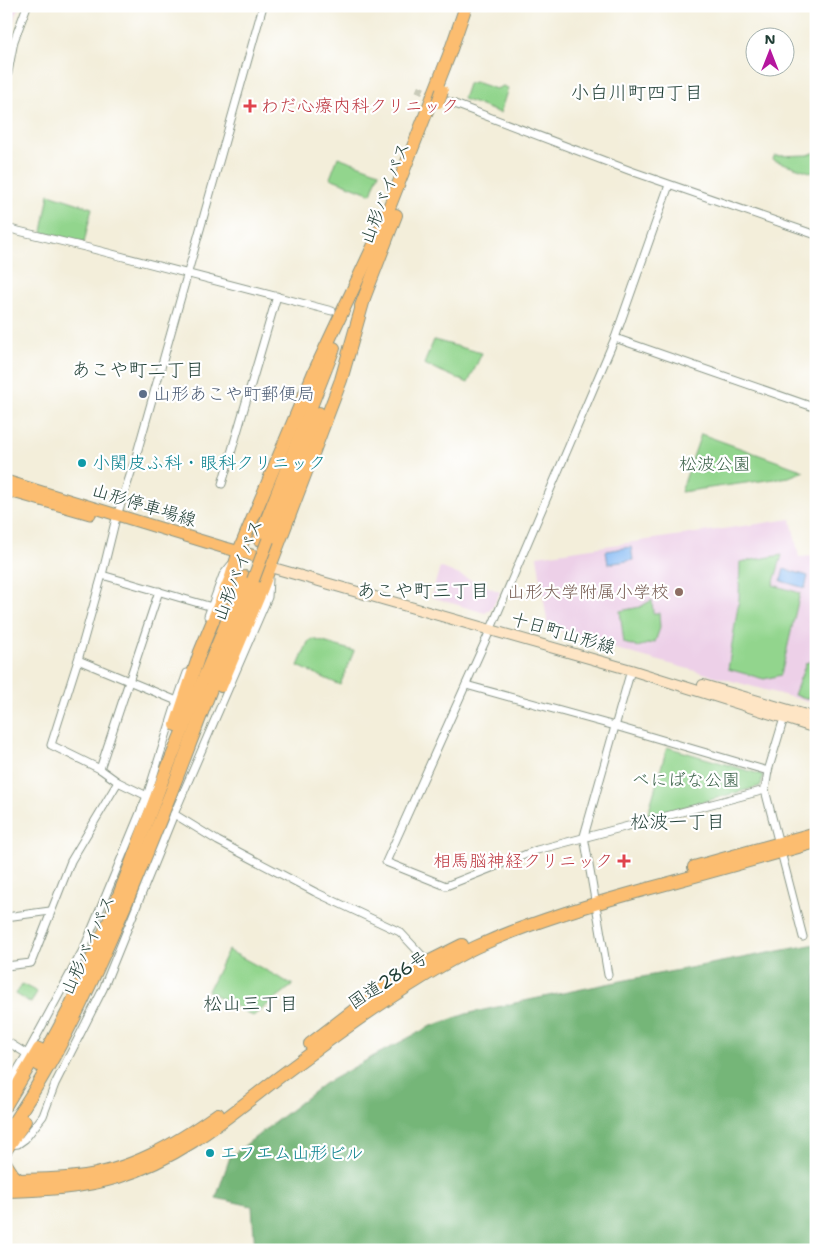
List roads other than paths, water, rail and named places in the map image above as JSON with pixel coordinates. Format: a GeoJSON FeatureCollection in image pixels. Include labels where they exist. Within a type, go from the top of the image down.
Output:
{"type":"FeatureCollection","features":[{"type":"Feature","properties":{"kind":"highway","name":"山形バイパス"},"geometry":{"type":"LineString","coordinates":[[6,1119],[34,1074],[68,1011],[152,842],[169,780],[264,539],[466,6]]}},
{"type":"Feature","properties":{"kind":"highway","name":"山形バイパス"},"geometry":{"type":"LineString","coordinates":[[264,539],[364,299],[442,98],[474,6]]}},
{"type":"Feature","properties":{"kind":"highway"},"geometry":{"type":"LineString","coordinates":[[169,780],[174,731],[200,652],[314,372],[379,234]]}},
{"type":"Feature","properties":{"kind":"highway"},"geometry":{"type":"LineString","coordinates":[[169,780],[196,746],[271,564],[341,380],[364,299]]}},
{"type":"Feature","properties":{"kind":"highway","name":"国道286号"},"geometry":{"type":"LineString","coordinates":[[13,1180],[77,1177],[111,1170],[140,1160],[168,1147],[195,1130],[247,1093],[375,994],[431,966],[526,926],[595,900],[780,847],[816,833]]}},
{"type":"Feature","properties":{"kind":"highway","name":"国道286号"},"geometry":{"type":"LineString","coordinates":[[780,847],[816,842]]}},
{"type":"Feature","properties":{"kind":"highway","name":"山形バイパス"},"geometry":{"type":"LineString","coordinates":[[7,1145],[20,1113],[65,1036],[113,923]]}},
{"type":"Feature","properties":{"kind":"highway"},"geometry":{"type":"LineString","coordinates":[[6,1105],[113,923]]}},
{"type":"Feature","properties":{"kind":"highway"},"geometry":{"type":"LineString","coordinates":[[7,1145],[85,1016],[104,969],[113,923]]}},
{"type":"Feature","properties":{"kind":"highway","name":"国道286号"},"geometry":{"type":"LineString","coordinates":[[6,1191],[54,1189],[118,1177],[171,1155],[199,1139],[315,1050],[431,966]]}},
{"type":"Feature","properties":{"kind":"highway"},"geometry":{"type":"LineString","coordinates":[[6,1164],[13,1175],[13,1180]]}},
{"type":"Feature","properties":{"kind":"main road","name":"山形停車場線"},"geometry":{"type":"LineString","coordinates":[[6,481],[116,518],[271,564]]}},
{"type":"Feature","properties":{"kind":"main road","name":"山形停車場線"},"geometry":{"type":"LineString","coordinates":[[6,490],[116,518]]}},
{"type":"Feature","properties":{"kind":"main road","name":"十日町山形線"},"geometry":{"type":"LineString","coordinates":[[271,564],[816,718]]}},
{"type":"Feature","properties":{"kind":"main road","name":"十日町山形線"},"geometry":{"type":"LineString","coordinates":[[492,626],[816,728]]}},
{"type":"Feature","properties":{"kind":"street"},"geometry":{"type":"LineString","coordinates":[[6,83],[14,40],[27,6]]}},
{"type":"Feature","properties":{"kind":"street"},"geometry":{"type":"LineString","coordinates":[[147,796],[118,782],[100,769],[51,746],[78,660],[116,518],[135,460],[263,6]]}},
{"type":"Feature","properties":{"kind":"street"},"geometry":{"type":"LineString","coordinates":[[442,98],[573,150],[816,235]]}},
{"type":"Feature","properties":{"kind":"street"},"geometry":{"type":"LineString","coordinates":[[669,185],[615,338],[492,626],[386,862],[446,886],[537,850],[584,836],[642,823],[765,790]]}},
{"type":"Feature","properties":{"kind":"street"},"geometry":{"type":"LineString","coordinates":[[6,228],[332,311]]}},
{"type":"Feature","properties":{"kind":"street"},"geometry":{"type":"LineString","coordinates":[[222,484],[277,296]]}},
{"type":"Feature","properties":{"kind":"street"},"geometry":{"type":"LineString","coordinates":[[615,338],[816,408]]}},
{"type":"Feature","properties":{"kind":"street"},"geometry":{"type":"LineString","coordinates":[[6,1089],[28,1054],[84,948],[147,796],[176,700],[223,575],[238,555]]}},
{"type":"Feature","properties":{"kind":"street"},"geometry":{"type":"LineString","coordinates":[[7,1145],[18,1144],[25,1139],[43,1116],[55,1084],[104,990],[174,814],[268,597],[271,564]]}},
{"type":"Feature","properties":{"kind":"street"},"geometry":{"type":"LineString","coordinates":[[102,575],[212,607]]}},
{"type":"Feature","properties":{"kind":"street"},"geometry":{"type":"LineString","coordinates":[[100,769],[159,591]]}},
{"type":"Feature","properties":{"kind":"street"},"geometry":{"type":"LineString","coordinates":[[78,660],[176,700]]}},
{"type":"Feature","properties":{"kind":"street"},"geometry":{"type":"LineString","coordinates":[[608,975],[584,836],[631,670]]}},
{"type":"Feature","properties":{"kind":"street"},"geometry":{"type":"LineString","coordinates":[[466,685],[768,771]]}},
{"type":"Feature","properties":{"kind":"street"},"geometry":{"type":"LineString","coordinates":[[784,718],[768,771],[765,790],[803,937]]}},
{"type":"Feature","properties":{"kind":"street"},"geometry":{"type":"LineString","coordinates":[[6,966],[30,963],[71,861],[118,782]]}},
{"type":"Feature","properties":{"kind":"street"},"geometry":{"type":"LineString","coordinates":[[174,814],[218,841],[282,875],[400,932],[431,966]]}},
{"type":"Feature","properties":{"kind":"street"},"geometry":{"type":"LineString","coordinates":[[6,916],[50,911]]}},
{"type":"Feature","properties":{"kind":"street"},"geometry":{"type":"LineString","coordinates":[[6,1040],[28,1054]]}},
{"type":"Feature","properties":{"kind":"water"},"geometry":{"type":"Polygon","coordinates":[[[631,547],[633,560],[608,564],[606,551],[631,547]]]}},
{"type":"Feature","properties":{"kind":"water"},"geometry":{"type":"Polygon","coordinates":[[[784,569],[808,576],[805,588],[781,581],[784,569]]]}},
{"type":"Feature","properties":{"kind":"tunnel"},"geometry":{"type":"LineString","coordinates":[[417,88],[435,96]]}},
{"type":"Feature","properties":{"kind":"place","name":"わだ心療内科クリニック"},"geometry":{"type":"Point","coordinates":[250,106]}},
{"type":"Feature","properties":{"kind":"place","name":"山形あこや町郵便局"},"geometry":{"type":"Point","coordinates":[143,394]}},
{"type":"Feature","properties":{"kind":"place","name":"小関皮ふ科・眼科クリニック"},"geometry":{"type":"Point","coordinates":[82,463]}},
{"type":"Feature","properties":{"kind":"place","name":"山形大学附属小学校"},"geometry":{"type":"Point","coordinates":[679,592]}},
{"type":"Feature","properties":{"kind":"place","name":"相馬脳神経クリニック"},"geometry":{"type":"Point","coordinates":[624,861]}},
{"type":"Feature","properties":{"kind":"place","name":"エフエム山形ビル"},"geometry":{"type":"Point","coordinates":[210,1153]}},
{"type":"Feature","properties":{"kind":"district","name":"小白川町四丁目"},"geometry":{"type":"Point","coordinates":[637,92]}},
{"type":"Feature","properties":{"kind":"district","name":"あこや町二丁目"},"geometry":{"type":"Point","coordinates":[138,369]}},
{"type":"Feature","properties":{"kind":"district","name":"あこや町三丁目"},"geometry":{"type":"Point","coordinates":[423,590]}},
{"type":"Feature","properties":{"kind":"district","name":"松波一丁目"},"geometry":{"type":"Point","coordinates":[678,821]}},
{"type":"Feature","properties":{"kind":"district","name":"松山三丁目"},"geometry":{"type":"Point","coordinates":[251,1003]}},
{"type":"Feature","properties":{"kind":"park label","name":"松波公園"},"geometry":{"type":"Point","coordinates":[715,464]}},
{"type":"Feature","properties":{"kind":"park label","name":"べにばな公園"},"geometry":{"type":"Point","coordinates":[686,780]}}]}
